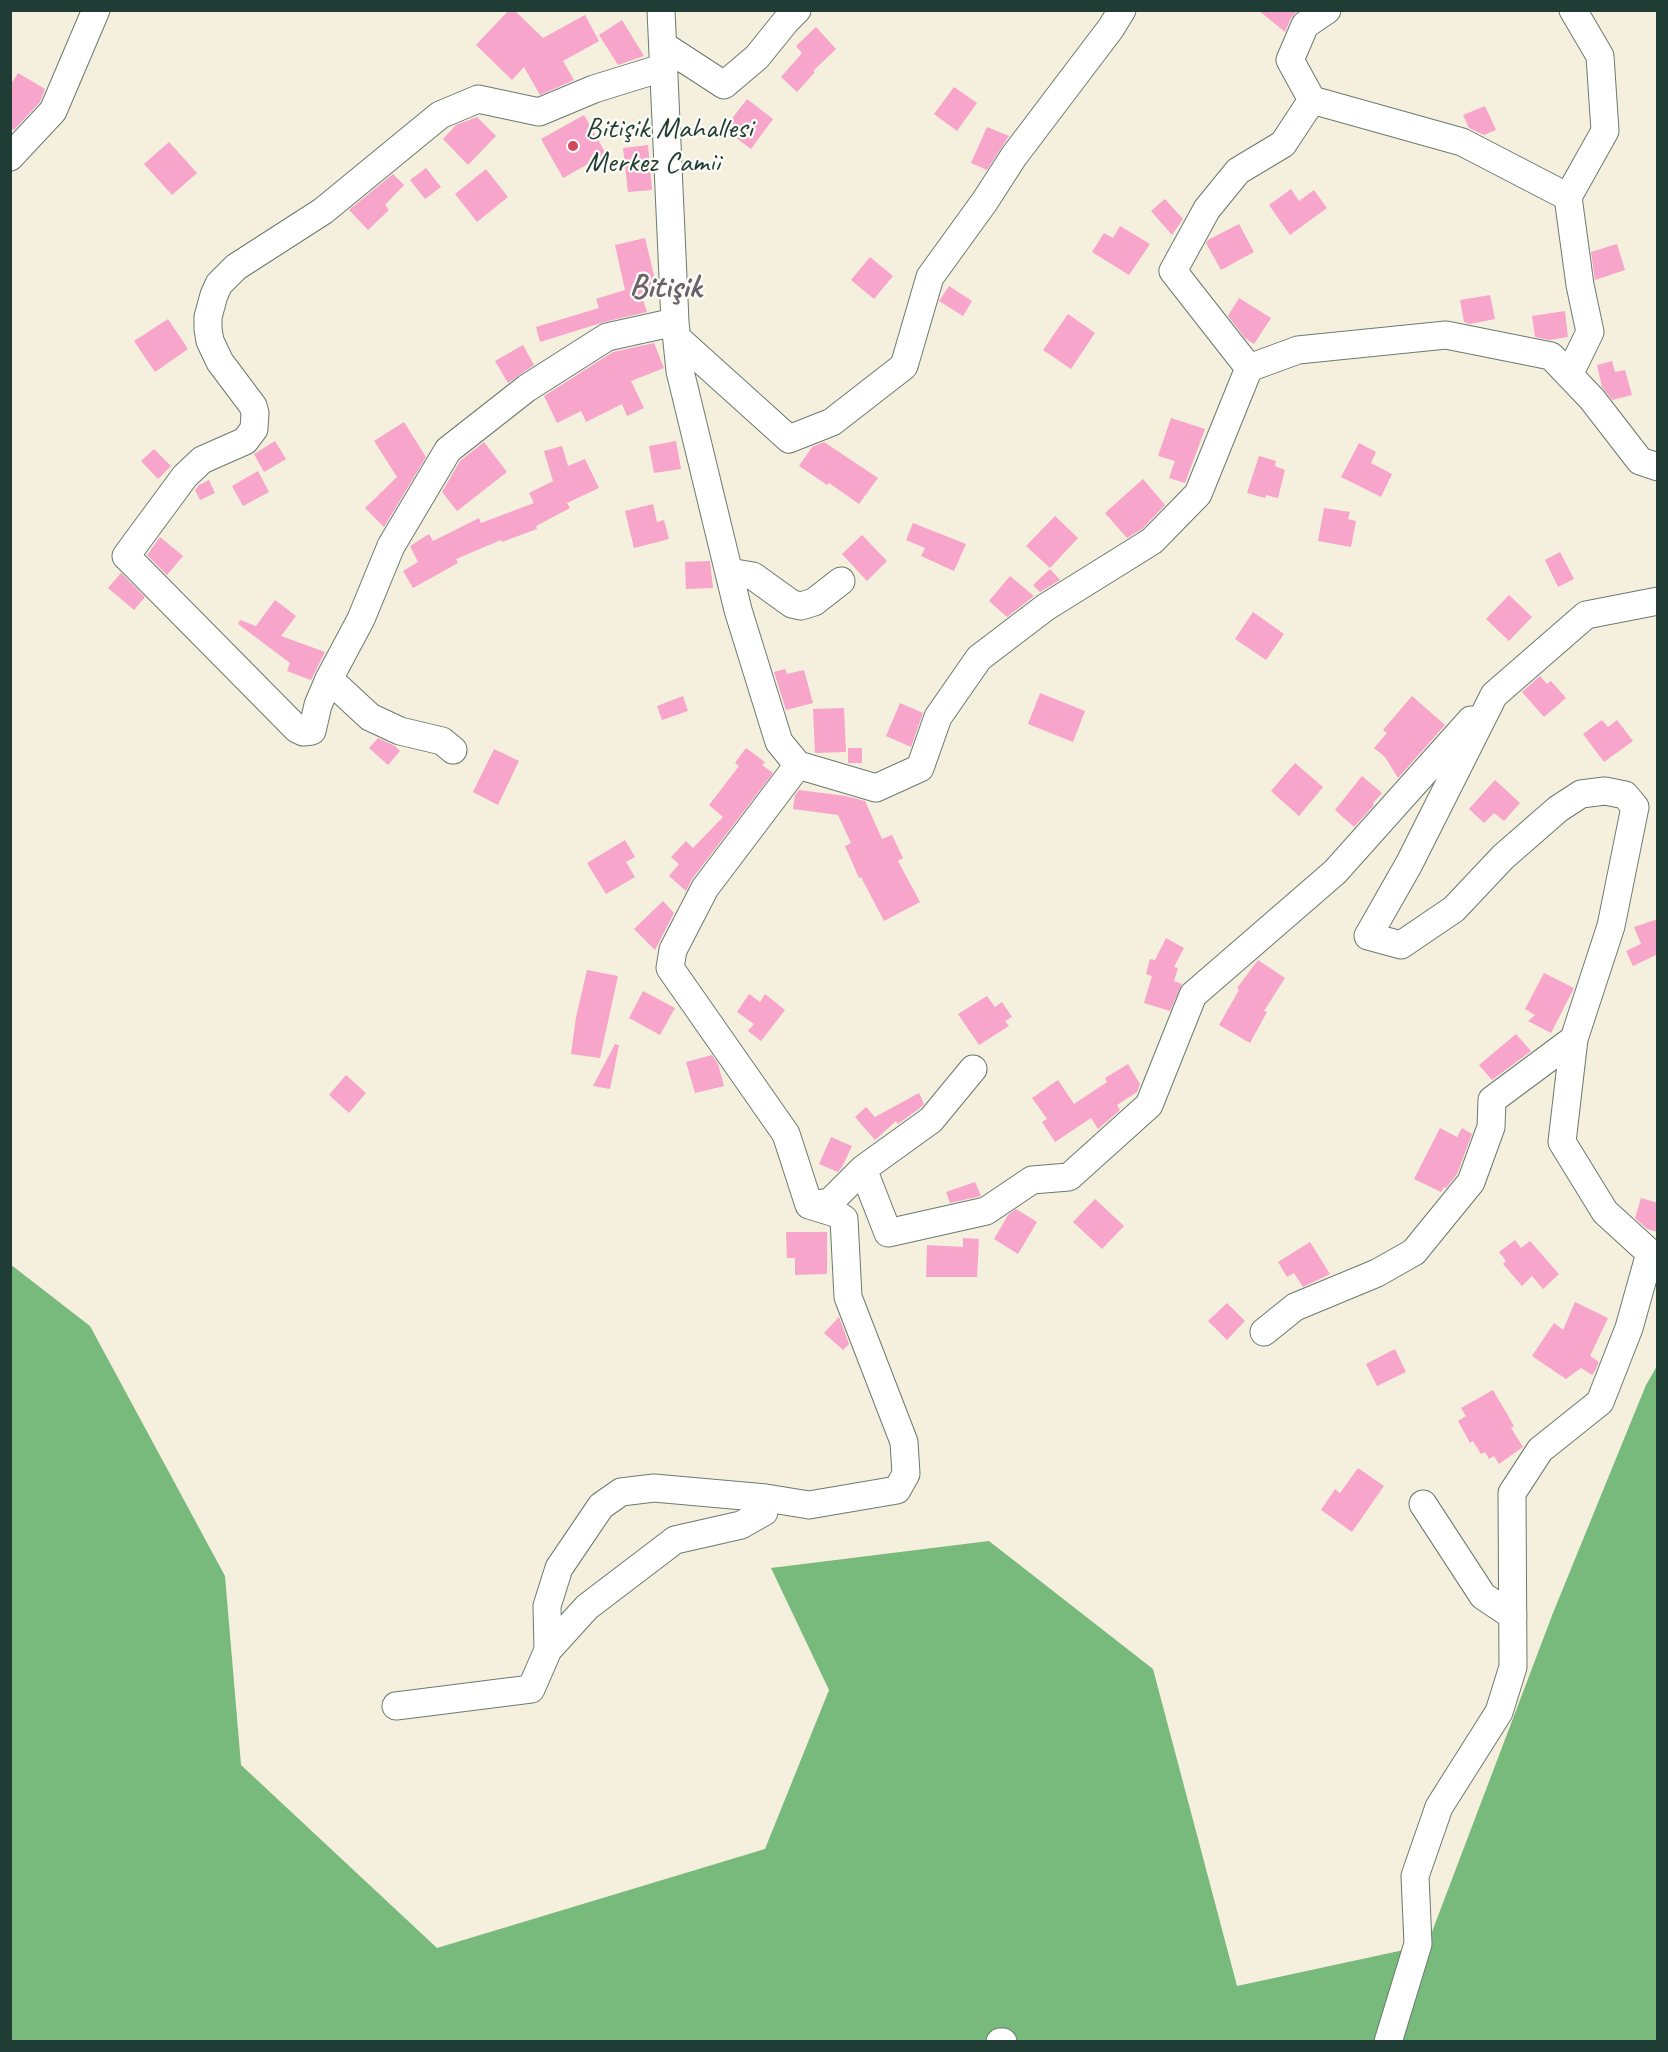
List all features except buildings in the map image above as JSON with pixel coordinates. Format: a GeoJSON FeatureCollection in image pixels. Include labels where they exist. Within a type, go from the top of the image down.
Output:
{"type":"FeatureCollection","features":[{"type":"Feature","properties":{"kind":"street"},"geometry":{"type":"LineString","coordinates":[[10,157],[53,111],[96,10]]}},
{"type":"Feature","properties":{"kind":"street"},"geometry":{"type":"LineString","coordinates":[[661,10],[676,330],[680,371],[738,610],[778,742],[798,765],[876,788],[920,768],[938,717],[979,658],[1046,607],[1152,541],[1198,494],[1249,368],[1298,350],[1446,335],[1551,356],[1592,399],[1640,461],[1658,467]]}},
{"type":"Feature","properties":{"kind":"street"},"geometry":{"type":"LineString","coordinates":[[797,10],[757,57],[724,84],[664,57],[539,112],[478,99],[440,115],[322,211],[236,267],[219,284],[208,317],[210,341],[220,362],[253,406],[254,429],[245,441],[202,460],[185,476],[126,556],[303,732],[308,733],[314,729],[318,705],[329,679],[361,620],[391,546],[448,450],[527,388],[607,337],[676,330],[789,439],[831,422],[904,366],[930,277],[985,201],[1014,156],[1111,28],[1122,10]]}},
{"type":"Feature","properties":{"kind":"street"},"geometry":{"type":"LineString","coordinates":[[1327,10],[1305,25],[1290,60],[1312,100],[1462,142],[1568,197]]}},
{"type":"Feature","properties":{"kind":"street"},"geometry":{"type":"LineString","coordinates":[[1569,375],[1590,332],[1580,285],[1568,197],[1605,131],[1600,56],[1573,10]]}},
{"type":"Feature","properties":{"kind":"street"},"geometry":{"type":"LineString","coordinates":[[1249,368],[1173,271],[1207,209],[1238,171],[1283,144],[1312,100]]}},
{"type":"Feature","properties":{"kind":"street"},"geometry":{"type":"LineString","coordinates":[[729,572],[753,576],[792,604],[801,606],[814,602],[841,581]]}},
{"type":"Feature","properties":{"kind":"street"},"geometry":{"type":"LineString","coordinates":[[863,1169],[888,1233],[986,1211],[1032,1180],[1069,1177],[1149,1105],[1193,995],[1335,872],[1494,695],[1586,615],[1658,602]]}},
{"type":"Feature","properties":{"kind":"street"},"geometry":{"type":"LineString","coordinates":[[329,679],[377,721],[400,731],[442,741],[453,750]]}},
{"type":"Feature","properties":{"kind":"street"},"geometry":{"type":"LineString","coordinates":[[1388,2042],[1418,1944],[1415,1876],[1439,1807],[1499,1712],[1513,1667],[1512,1493],[1540,1450],[1600,1402],[1629,1328],[1654,1253],[1605,1212],[1562,1142],[1574,1039],[1611,926],[1635,807],[1625,795],[1605,791],[1581,794],[1558,809],[1503,857],[1454,909],[1401,945],[1368,936],[1409,864],[1494,695]]}},
{"type":"Feature","properties":{"kind":"street"},"geometry":{"type":"LineString","coordinates":[[798,765],[705,888],[673,950],[670,968],[786,1134],[809,1205]]}},
{"type":"Feature","properties":{"kind":"street"},"geometry":{"type":"LineString","coordinates":[[1264,1332],[1295,1307],[1377,1273],[1414,1252],[1471,1182],[1491,1127],[1492,1100],[1574,1039]]}},
{"type":"Feature","properties":{"kind":"street"},"geometry":{"type":"LineString","coordinates":[[809,1205],[830,1202],[863,1169],[931,1120],[973,1069]]}},
{"type":"Feature","properties":{"kind":"street"},"geometry":{"type":"LineString","coordinates":[[548,1650],[547,1606],[559,1568],[601,1506],[621,1492],[654,1488],[766,1498],[809,1505],[897,1490],[906,1474],[904,1442],[848,1297],[844,1219],[835,1213],[809,1205]]}},
{"type":"Feature","properties":{"kind":"street"},"geometry":{"type":"LineString","coordinates":[[396,1706],[531,1689],[548,1650],[587,1606],[675,1540],[741,1525],[764,1512],[766,1498]]}},
{"type":"Feature","properties":{"kind":"street"},"geometry":{"type":"LineString","coordinates":[[1423,1504],[1483,1596],[1513,1616]]}},
{"type":"Feature","properties":{"kind":"green space"},"geometry":{"type":"Polygon","coordinates":[[[10,1264],[90,1326],[225,1576],[241,1765],[437,1948],[765,1849],[829,1690],[771,1568],[989,1541],[1153,1669],[1237,1986],[1427,1945],[1553,1613],[1646,1385],[1657,1366],[1657,2041],[11,2041],[10,1264]]]}},
{"type":"Feature","properties":{"kind":"place","name":"Bitişik Mahallesi Merkez Camii"},"geometry":{"type":"Point","coordinates":[573,146]}},
{"type":"Feature","properties":{"kind":"district","name":"Bitişik"},"geometry":{"type":"Point","coordinates":[665,288]}}]}
